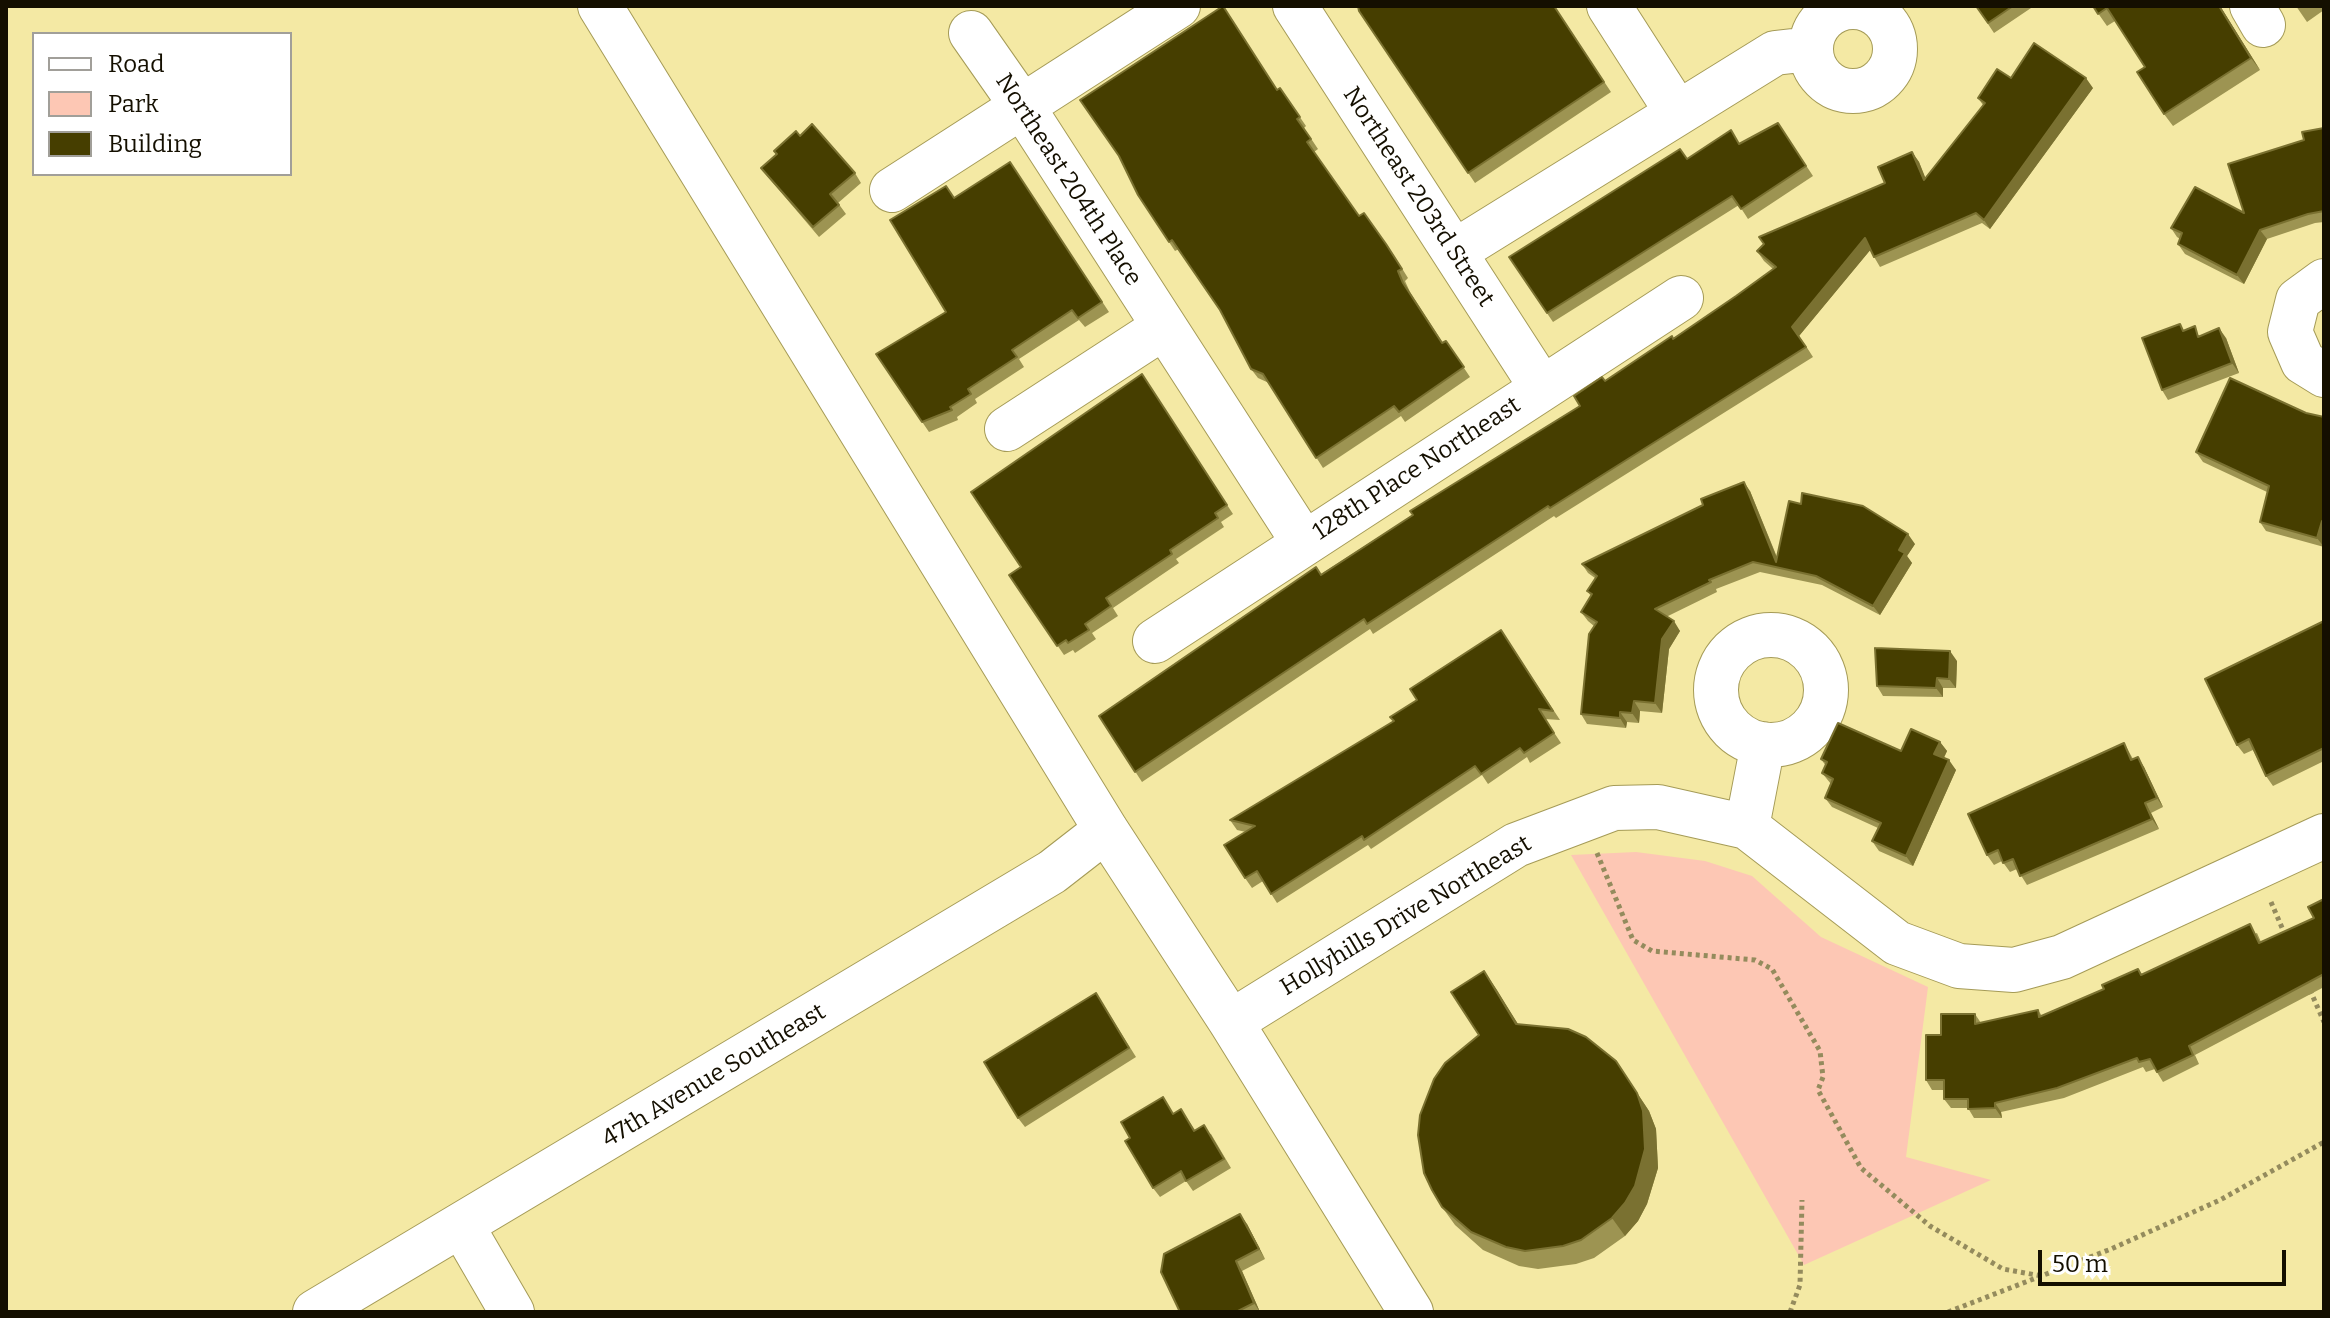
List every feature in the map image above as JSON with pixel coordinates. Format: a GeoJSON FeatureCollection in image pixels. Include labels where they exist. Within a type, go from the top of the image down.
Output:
{"type":"FeatureCollection","features":[{"type":"Feature","properties":{"kind":"street"},"geometry":{"type":"LineString","coordinates":[[600,6],[1106,830],[1231,1022],[1411,1312]]}},
{"type":"Feature","properties":{"kind":"street"},"geometry":{"type":"LineString","coordinates":[[892,190],[1178,6]]}},
{"type":"Feature","properties":{"kind":"street","name":"Northeast 203rd Street"},"geometry":{"type":"LineString","coordinates":[[1295,6],[1542,388]]}},
{"type":"Feature","properties":{"kind":"street"},"geometry":{"type":"LineString","coordinates":[[1609,6],[1677,112]]}},
{"type":"Feature","properties":{"kind":"street"},"geometry":{"type":"LineString","coordinates":[[1856,6],[1870,10],[1890,29],[1894,56],[1881,80],[1870,88],[1842,90],[1819,75],[1810,49],[1812,35],[1830,13],[1856,6]]}},
{"type":"Feature","properties":{"kind":"street","name":"Northeast 204th Place"},"geometry":{"type":"LineString","coordinates":[[971,33],[1022,106],[1304,543]]}},
{"type":"Feature","properties":{"kind":"street"},"geometry":{"type":"LineString","coordinates":[[1454,252],[1775,53],[1810,49]]}},
{"type":"Feature","properties":{"kind":"street"},"geometry":{"type":"LineString","coordinates":[[2324,281],[2298,300],[2290,332],[2303,362],[2324,375]]}},
{"type":"Feature","properties":{"kind":"street","name":"128th Place Northeast"},"geometry":{"type":"LineString","coordinates":[[1155,641],[1681,298]]}},
{"type":"Feature","properties":{"kind":"street"},"geometry":{"type":"LineString","coordinates":[[1007,429],[1164,327]]}},
{"type":"Feature","properties":{"kind":"street"},"geometry":{"type":"LineString","coordinates":[[1747,827],[1763,744]]}},
{"type":"Feature","properties":{"kind":"street","name":"Hollyhills Drive Northeast"},"geometry":{"type":"LineString","coordinates":[[1231,1022],[1516,845],[1614,808],[1658,807],[1747,827],[1897,943],[1959,966],[2014,970],[2062,957],[2324,836]]}},
{"type":"Feature","properties":{"kind":"street","name":"47th Avenue Southeast"},"geometry":{"type":"LineString","coordinates":[[315,1312],[1052,872],[1106,830]]}},
{"type":"Feature","properties":{"kind":"street"},"geometry":{"type":"LineString","coordinates":[[462,1226],[512,1312]]}},
{"type":"Feature","properties":{"kind":"path"},"geometry":{"type":"LineString","coordinates":[[1583,818],[1633,940],[1652,951],[1755,960],[1772,969],[1820,1051],[1823,1077],[1818,1090],[1861,1168],[1930,1226],[2003,1269],[2042,1276]]}},
{"type":"Feature","properties":{"kind":"path"},"geometry":{"type":"LineString","coordinates":[[2255,868],[2293,952]]}},
{"type":"Feature","properties":{"kind":"path"},"geometry":{"type":"LineString","coordinates":[[2305,980],[2324,1022]]}},
{"type":"Feature","properties":{"kind":"path"},"geometry":{"type":"LineString","coordinates":[[1948,1312],[2042,1276],[2220,1200],[2324,1142]]}},
{"type":"Feature","properties":{"kind":"path"},"geometry":{"type":"LineString","coordinates":[[1790,1312],[1800,1285],[1802,1200]]}},
{"type":"Feature","properties":{"kind":"green space"},"geometry":{"type":"Polygon","coordinates":[[[1636,852],[1705,861],[1752,876],[1821,937],[1928,987],[1906,1157],[1991,1180],[1804,1265],[1571,855],[1636,852]]]}},
{"type":"Feature","properties":{"kind":"building"},"geometry":{"type":"Polygon","coordinates":[[[1223,6],[1277,90],[1280,88],[1300,117],[1297,119],[1311,139],[1307,142],[1359,216],[1364,213],[1386,244],[1402,269],[1398,271],[1403,283],[1442,343],[1446,341],[1464,367],[1399,412],[1394,406],[1316,458],[1263,374],[1251,369],[1220,310],[1172,240],[1169,242],[1138,195],[1119,156],[1080,100],[1223,6]]]}},
{"type":"Feature","properties":{"kind":"building"},"geometry":{"type":"Polygon","coordinates":[[[1358,6],[1554,6],[1604,82],[1468,173],[1358,6]]]}},
{"type":"Feature","properties":{"kind":"building"},"geometry":{"type":"Polygon","coordinates":[[[1976,6],[2013,6],[1988,23],[1976,6]]]}},
{"type":"Feature","properties":{"kind":"building"},"geometry":{"type":"Polygon","coordinates":[[[2093,6],[2219,6],[2251,58],[2164,114],[2137,72],[2145,67],[2107,8],[2098,14],[2093,6]]]}},
{"type":"Feature","properties":{"kind":"building"},"geometry":{"type":"Polygon","coordinates":[[[2034,43],[2086,78],[1984,220],[1976,213],[1874,257],[1865,238],[1792,327],[1806,347],[1550,508],[1548,506],[1367,624],[1364,619],[1135,772],[1099,716],[1316,567],[1321,575],[1413,515],[1410,511],[1580,406],[1574,396],[1602,377],[1605,381],[1672,336],[1673,339],[1776,267],[1757,251],[1764,244],[1759,237],[1885,183],[1878,167],[1912,152],[1924,180],[1985,103],[1978,98],[1997,69],[2011,78],[2034,43]]]}},
{"type":"Feature","properties":{"kind":"building"},"geometry":{"type":"Polygon","coordinates":[[[1778,123],[1806,166],[1741,209],[1732,196],[1547,313],[1509,257],[1680,149],[1687,159],[1731,130],[1739,144],[1778,123]]]}},
{"type":"Feature","properties":{"kind":"building"},"geometry":{"type":"Polygon","coordinates":[[[812,124],[855,173],[830,194],[839,205],[813,227],[761,168],[796,131],[800,136],[812,124]]]}},
{"type":"Feature","properties":{"kind":"building"},"geometry":{"type":"Polygon","coordinates":[[[2324,128],[2324,211],[2260,230],[2237,275],[2178,244],[2182,233],[2171,228],[2195,187],[2244,213],[2228,164],[2304,140],[2302,132],[2324,128]]]}},
{"type":"Feature","properties":{"kind":"building"},"geometry":{"type":"Polygon","coordinates":[[[1010,162],[1102,302],[1078,318],[1072,310],[1012,350],[1017,357],[968,389],[971,394],[950,407],[952,410],[922,422],[876,354],[946,312],[890,220],[946,186],[954,198],[1010,162]]]}},
{"type":"Feature","properties":{"kind":"building"},"geometry":{"type":"Polygon","coordinates":[[[2180,324],[2183,331],[2195,326],[2198,337],[2219,328],[2232,363],[2162,390],[2142,338],[2180,324]]]}},
{"type":"Feature","properties":{"kind":"building"},"geometry":{"type":"Polygon","coordinates":[[[1142,374],[1227,505],[1215,513],[1218,518],[1170,550],[1172,554],[1106,598],[1111,606],[1085,624],[1089,630],[1057,646],[1009,575],[1021,567],[971,492],[1142,374]]]}},
{"type":"Feature","properties":{"kind":"building"},"geometry":{"type":"Polygon","coordinates":[[[2230,378],[2306,413],[2324,417],[2324,521],[2317,538],[2260,522],[2269,486],[2196,452],[2230,378]]]}},
{"type":"Feature","properties":{"kind":"building"},"geometry":{"type":"Polygon","coordinates":[[[1744,482],[1776,562],[1789,501],[1801,504],[1802,493],[1863,506],[1908,534],[1899,550],[1905,553],[1873,606],[1816,576],[1753,562],[1709,580],[1711,582],[1655,609],[1674,621],[1662,639],[1655,703],[1634,701],[1632,713],[1620,712],[1620,718],[1581,714],[1589,634],[1597,622],[1581,612],[1592,594],[1587,591],[1597,576],[1582,564],[1703,505],[1701,499],[1744,482]]]}},
{"type":"Feature","properties":{"kind":"building"},"geometry":{"type":"Polygon","coordinates":[[[2324,621],[2324,748],[2266,776],[2249,739],[2237,745],[2205,679],[2324,621]]]}},
{"type":"Feature","properties":{"kind":"building"},"geometry":{"type":"Polygon","coordinates":[[[1501,630],[1553,711],[1539,709],[1554,733],[1524,753],[1520,748],[1481,774],[1475,766],[1364,840],[1362,836],[1271,894],[1257,871],[1245,878],[1224,845],[1255,826],[1230,820],[1394,721],[1390,717],[1417,700],[1410,689],[1501,630]]]}},
{"type":"Feature","properties":{"kind":"building"},"geometry":{"type":"Polygon","coordinates":[[[1875,648],[1950,651],[1949,679],[1937,678],[1936,688],[1877,686],[1875,648]]]}},
{"type":"Feature","properties":{"kind":"building"},"geometry":{"type":"Polygon","coordinates":[[[1838,723],[1901,751],[1911,729],[1940,742],[1934,754],[1949,760],[1906,856],[1872,841],[1881,823],[1825,798],[1833,779],[1822,773],[1827,762],[1821,759],[1838,723]]]}},
{"type":"Feature","properties":{"kind":"building"},"geometry":{"type":"Polygon","coordinates":[[[2124,743],[2131,760],[2138,757],[2157,798],[2145,803],[2152,819],[2020,876],[2013,859],[2003,863],[1998,850],[1987,855],[1968,814],[2124,743]]]}},
{"type":"Feature","properties":{"kind":"building"},"geometry":{"type":"Polygon","coordinates":[[[2324,899],[2324,974],[2189,1046],[2193,1055],[2157,1072],[2150,1059],[2139,1062],[2137,1058],[2057,1088],[1995,1103],[1995,1108],[1968,1109],[1968,1099],[1944,1099],[1944,1080],[1926,1080],[1926,1035],[1941,1035],[1941,1014],[1975,1014],[1975,1024],[2038,1010],[2039,1017],[2104,989],[2102,985],[2138,969],[2141,975],[2250,924],[2259,943],[2314,918],[2308,907],[2324,899]]]}},
{"type":"Feature","properties":{"kind":"building"},"geometry":{"type":"Polygon","coordinates":[[[1484,971],[1516,1024],[1568,1029],[1586,1037],[1616,1061],[1637,1093],[1643,1111],[1645,1149],[1635,1186],[1625,1203],[1612,1218],[1581,1240],[1563,1246],[1525,1251],[1506,1247],[1471,1232],[1442,1207],[1424,1173],[1418,1135],[1420,1115],[1434,1079],[1445,1063],[1479,1035],[1451,992],[1484,971]]]}},
{"type":"Feature","properties":{"kind":"building"},"geometry":{"type":"Polygon","coordinates":[[[1096,993],[1129,1048],[1018,1118],[984,1062],[1096,993]]]}},
{"type":"Feature","properties":{"kind":"building"},"geometry":{"type":"Polygon","coordinates":[[[1163,1097],[1173,1114],[1181,1109],[1194,1131],[1204,1125],[1224,1159],[1186,1181],[1181,1171],[1153,1188],[1125,1141],[1130,1138],[1121,1122],[1163,1097]]]}},
{"type":"Feature","properties":{"kind":"building"},"geometry":{"type":"Polygon","coordinates":[[[1240,1214],[1259,1249],[1236,1261],[1254,1303],[1236,1312],[1180,1312],[1161,1272],[1164,1254],[1240,1214]]]}}]}
